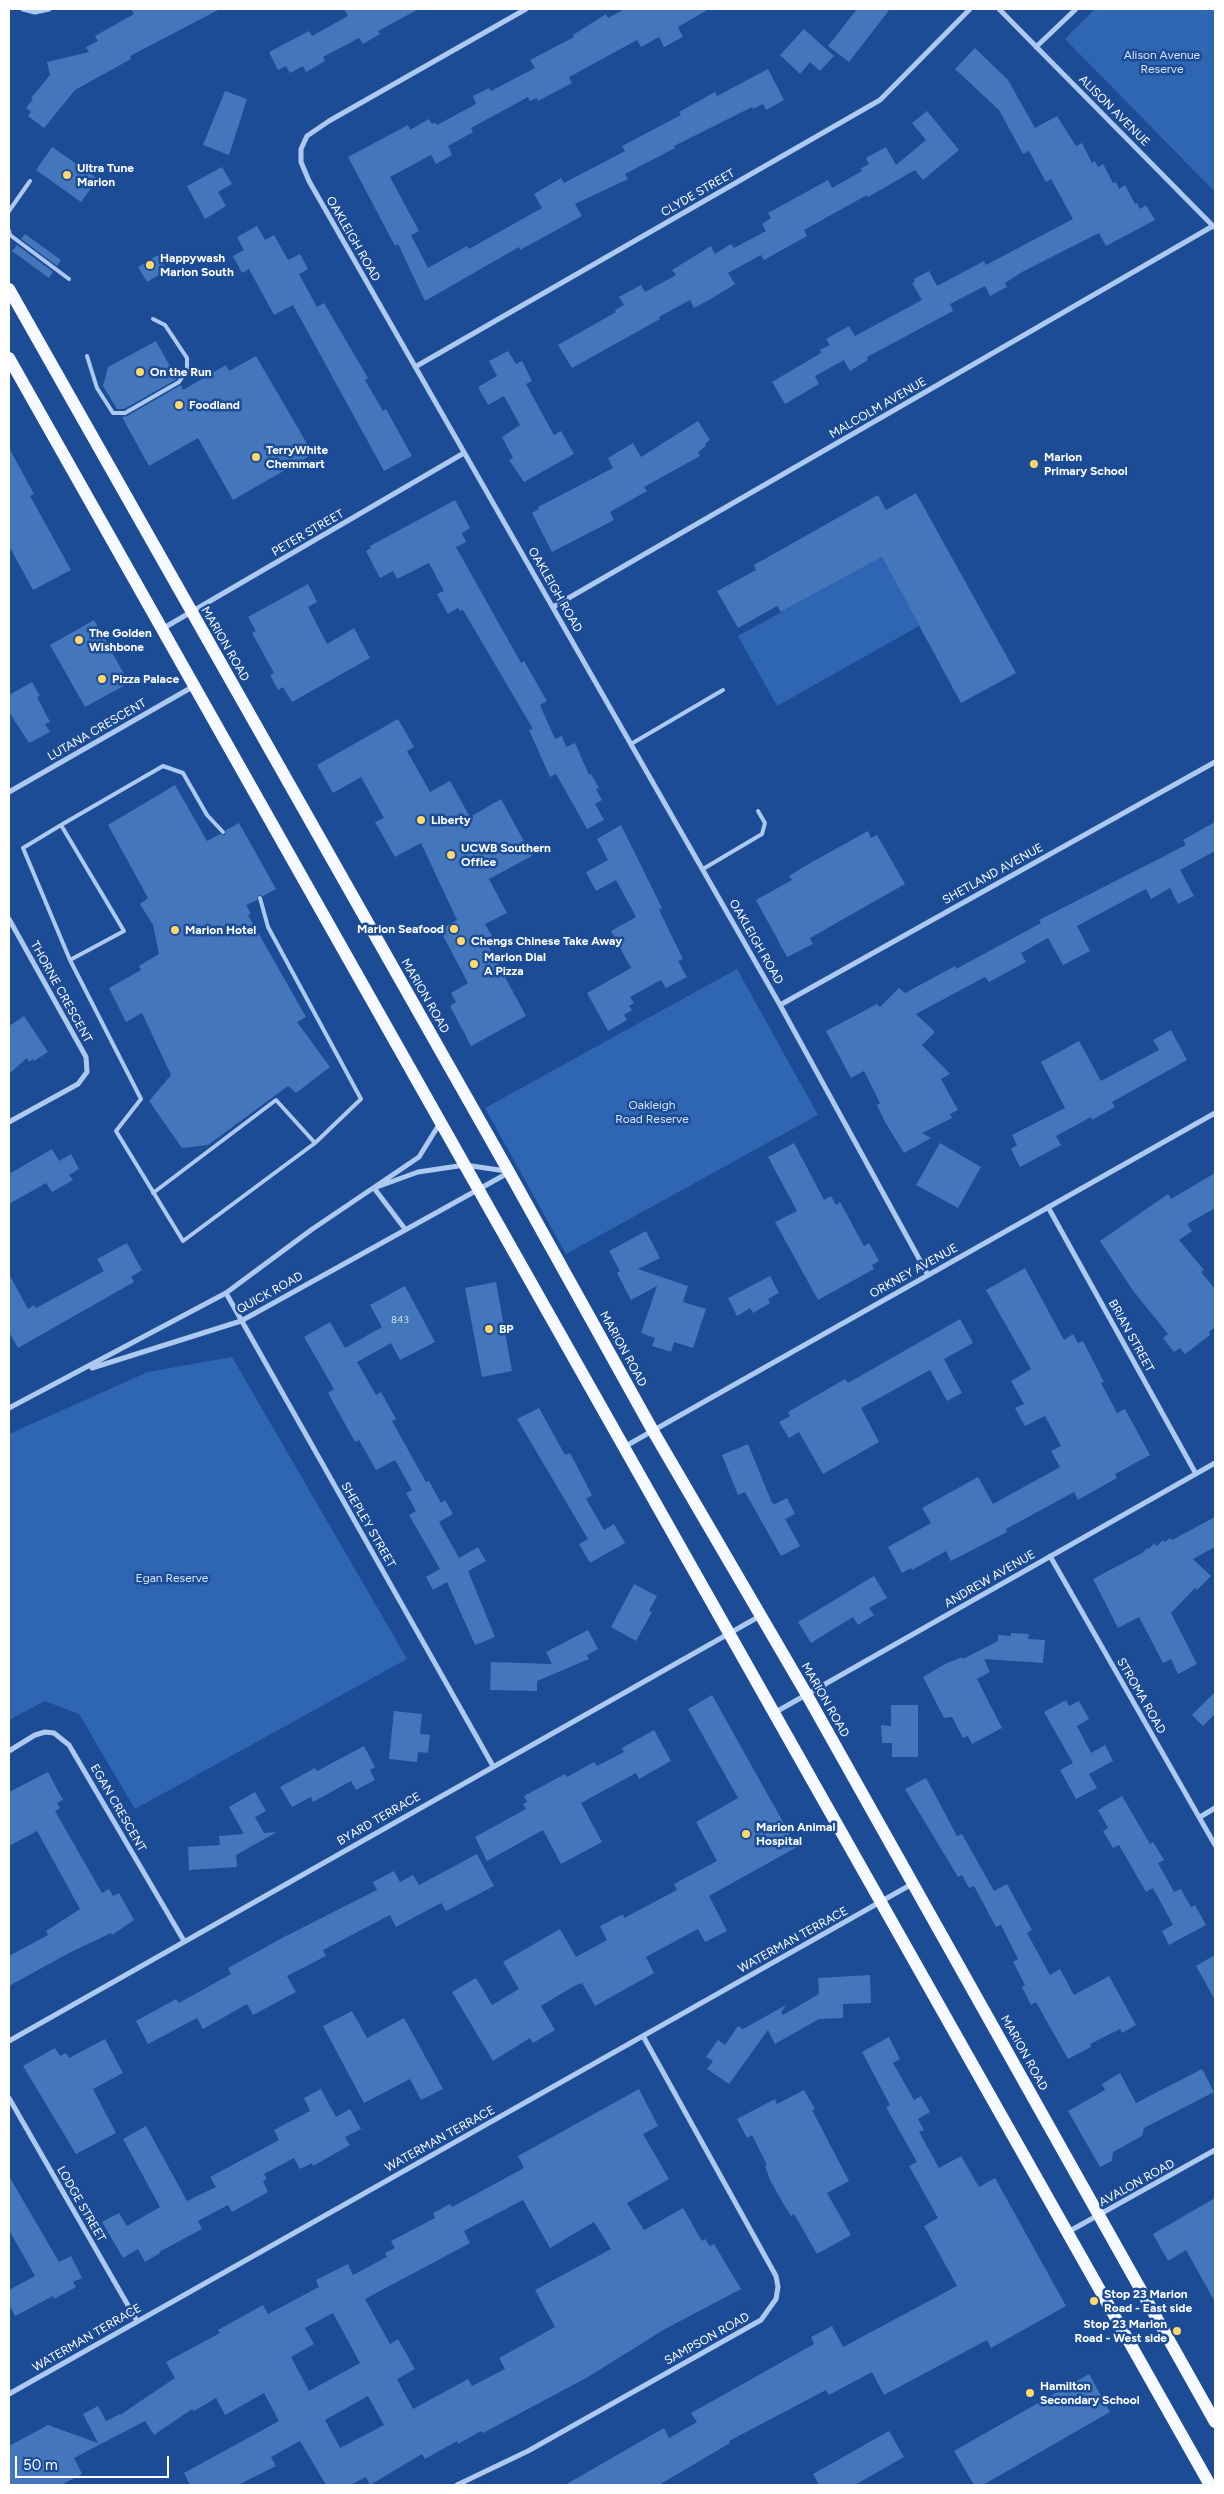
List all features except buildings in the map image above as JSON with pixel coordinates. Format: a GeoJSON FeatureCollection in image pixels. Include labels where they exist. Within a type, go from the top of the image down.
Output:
{"type":"FeatureCollection","features":[{"type":"Feature","properties":{"kind":"main road","name":"MARION ROAD"},"geometry":{"type":"LineString","coordinates":[[9,289],[509,1172],[653,1431],[807,1695],[1215,2422]]}},
{"type":"Feature","properties":{"kind":"main road"},"geometry":{"type":"LineString","coordinates":[[9,358],[1210,2485]]}},
{"type":"Feature","properties":{"kind":"street"},"geometry":{"type":"LineString","coordinates":[[23,9],[35,12],[49,9]]}},
{"type":"Feature","properties":{"kind":"street","name":"OAKLEIGH ROAD"},"geometry":{"type":"LineString","coordinates":[[526,9],[329,121],[308,136],[301,149],[301,162],[308,181],[703,869],[928,1274]]}},
{"type":"Feature","properties":{"kind":"street","name":"CLYDE STREET"},"geometry":{"type":"LineString","coordinates":[[416,367],[880,100],[970,9]]}},
{"type":"Feature","properties":{"kind":"street","name":"ALISON AVENUE"},"geometry":{"type":"LineString","coordinates":[[999,9],[1214,227]]}},
{"type":"Feature","properties":{"kind":"street"},"geometry":{"type":"LineString","coordinates":[[1036,47],[1076,9]]}},
{"type":"Feature","properties":{"kind":"street","name":"MALCOLM AVENUE"},"geometry":{"type":"LineString","coordinates":[[553,607],[1214,227]]}},
{"type":"Feature","properties":{"kind":"street","name":"PETER STREET"},"geometry":{"type":"LineString","coordinates":[[162,629],[464,453]]}},
{"type":"Feature","properties":{"kind":"street","name":"LUTANA CRESCENT"},"geometry":{"type":"LineString","coordinates":[[9,792],[194,686]]}},
{"type":"Feature","properties":{"kind":"street","name":"SHETLAND AVENUE"},"geometry":{"type":"LineString","coordinates":[[780,1005],[1215,762]]}},
{"type":"Feature","properties":{"kind":"street","name":"THORNE CRESCENT"},"geometry":{"type":"LineString","coordinates":[[9,919],[86,1057],[87,1072],[78,1084],[9,1122]]}},
{"type":"Feature","properties":{"kind":"street","name":"ORKNEY AVENUE"},"geometry":{"type":"LineString","coordinates":[[624,1447],[1215,1113]]}},
{"type":"Feature","properties":{"kind":"street","name":"QUICK ROAD"},"geometry":{"type":"LineString","coordinates":[[9,1408],[226,1293],[419,1157],[441,1122]]}},
{"type":"Feature","properties":{"kind":"street","name":"QUICK ROAD"},"geometry":{"type":"LineString","coordinates":[[374,1188],[418,1172],[465,1165],[509,1172]]}},
{"type":"Feature","properties":{"kind":"street","name":"QUICK ROAD"},"geometry":{"type":"LineString","coordinates":[[80,1372],[241,1321],[509,1172]]}},
{"type":"Feature","properties":{"kind":"street"},"geometry":{"type":"LineString","coordinates":[[374,1188],[405,1230]]}},
{"type":"Feature","properties":{"kind":"street","name":"BRIAN STREET"},"geometry":{"type":"LineString","coordinates":[[1048,1207],[1196,1474]]}},
{"type":"Feature","properties":{"kind":"street","name":"SHEPLEY STREET"},"geometry":{"type":"LineString","coordinates":[[226,1293],[493,1766]]}},
{"type":"Feature","properties":{"kind":"street","name":"ANDREW AVENUE"},"geometry":{"type":"LineString","coordinates":[[774,1713],[1215,1463]]}},
{"type":"Feature","properties":{"kind":"street","name":"STROMA ROAD"},"geometry":{"type":"LineString","coordinates":[[1050,1556],[1215,1845]]}},
{"type":"Feature","properties":{"kind":"street","name":"BYARD TERRACE"},"geometry":{"type":"LineString","coordinates":[[9,2041],[760,1616]]}},
{"type":"Feature","properties":{"kind":"street","name":"EGAN CRESCENT"},"geometry":{"type":"LineString","coordinates":[[9,1750],[45,1732],[54,1733],[69,1745],[184,1941]]}},
{"type":"Feature","properties":{"kind":"street"},"geometry":{"type":"LineString","coordinates":[[1200,1817],[1215,1808]]}},
{"type":"Feature","properties":{"kind":"street","name":"WATERMAN TERRACE"},"geometry":{"type":"LineString","coordinates":[[9,2394],[913,1884]]}},
{"type":"Feature","properties":{"kind":"street","name":"SAMPSON ROAD"},"geometry":{"type":"LineString","coordinates":[[456,2485],[528,2451],[761,2320],[776,2299],[778,2288],[776,2276],[643,2036]]}},
{"type":"Feature","properties":{"kind":"street","name":"LODGE STREET"},"geometry":{"type":"LineString","coordinates":[[9,2098],[137,2321]]}},
{"type":"Feature","properties":{"kind":"street","name":"AVALON ROAD"},"geometry":{"type":"LineString","coordinates":[[1068,2232],[1215,2150]]}},
{"type":"Feature","properties":{"kind":"lane"},"geometry":{"type":"LineString","coordinates":[[9,211],[30,181]]}},
{"type":"Feature","properties":{"kind":"lane"},"geometry":{"type":"LineString","coordinates":[[9,231],[10,235],[70,279]]}},
{"type":"Feature","properties":{"kind":"lane"},"geometry":{"type":"LineString","coordinates":[[87,356],[97,388],[102,396],[113,412],[125,413],[180,382],[187,370],[187,358],[165,325],[153,319]]}},
{"type":"Feature","properties":{"kind":"lane"},"geometry":{"type":"LineString","coordinates":[[631,744],[723,690]]}},
{"type":"Feature","properties":{"kind":"lane"},"geometry":{"type":"LineString","coordinates":[[223,832],[207,815],[183,773],[163,766],[23,848],[70,960],[141,1099],[116,1131],[183,1241],[314,1143],[361,1099],[268,926],[260,898]]}},
{"type":"Feature","properties":{"kind":"lane"},"geometry":{"type":"LineString","coordinates":[[703,869],[762,834],[765,823],[758,811]]}},
{"type":"Feature","properties":{"kind":"lane"},"geometry":{"type":"LineString","coordinates":[[61,825],[124,931],[70,960]]}},
{"type":"Feature","properties":{"kind":"lane"},"geometry":{"type":"LineString","coordinates":[[153,1193],[276,1100],[314,1143]]}},
{"type":"Feature","properties":{"kind":"green space","name":"Alison Avenue Reserve"},"geometry":{"type":"Polygon","coordinates":[[[1095,9],[1215,9],[1215,192],[1065,39],[1095,9]]]}},
{"type":"Feature","properties":{"kind":"green space"},"geometry":{"type":"Polygon","coordinates":[[[882,557],[919,626],[777,706],[738,636],[882,557]]]}},
{"type":"Feature","properties":{"kind":"green space","name":"Oakleigh Road Reserve"},"geometry":{"type":"Polygon","coordinates":[[[737,969],[818,1115],[566,1254],[485,1108],[737,969]]]}},
{"type":"Feature","properties":{"kind":"green space","name":"Egan Reserve"},"geometry":{"type":"Polygon","coordinates":[[[232,1357],[407,1659],[135,1809],[79,1714],[45,1701],[9,1720],[9,1434],[148,1372],[232,1357]]]}},
{"type":"Feature","properties":{"kind":"place","name":"Ultra Tune Marion"},"geometry":{"type":"Point","coordinates":[67,175]}},
{"type":"Feature","properties":{"kind":"place","name":"Happywash Marion South"},"geometry":{"type":"Point","coordinates":[150,265]}},
{"type":"Feature","properties":{"kind":"place","name":"On the Run"},"geometry":{"type":"Point","coordinates":[140,372]}},
{"type":"Feature","properties":{"kind":"place","name":"Foodland"},"geometry":{"type":"Point","coordinates":[179,405]}},
{"type":"Feature","properties":{"kind":"place","name":"TerryWhite Chemmart"},"geometry":{"type":"Point","coordinates":[256,457]}},
{"type":"Feature","properties":{"kind":"place","name":"Marion Primary School"},"geometry":{"type":"Point","coordinates":[1034,464]}},
{"type":"Feature","properties":{"kind":"place","name":"The Golden Wishbone"},"geometry":{"type":"Point","coordinates":[79,640]}},
{"type":"Feature","properties":{"kind":"place","name":"Pizza Palace"},"geometry":{"type":"Point","coordinates":[102,679]}},
{"type":"Feature","properties":{"kind":"place","name":"Liberty"},"geometry":{"type":"Point","coordinates":[421,820]}},
{"type":"Feature","properties":{"kind":"place","name":"UCWB Southern Office"},"geometry":{"type":"Point","coordinates":[451,855]}},
{"type":"Feature","properties":{"kind":"place","name":"Marion Seafood"},"geometry":{"type":"Point","coordinates":[454,929]}},
{"type":"Feature","properties":{"kind":"place","name":"Marion Hotel"},"geometry":{"type":"Point","coordinates":[175,930]}},
{"type":"Feature","properties":{"kind":"place","name":"Chengs Chinese Take Away"},"geometry":{"type":"Point","coordinates":[461,941]}},
{"type":"Feature","properties":{"kind":"place","name":"Marion Dial A Pizza"},"geometry":{"type":"Point","coordinates":[474,964]}},
{"type":"Feature","properties":{"kind":"place","name":"BP"},"geometry":{"type":"Point","coordinates":[489,1329]}},
{"type":"Feature","properties":{"kind":"place","name":"Marion Animal Hospital"},"geometry":{"type":"Point","coordinates":[746,1834]}},
{"type":"Feature","properties":{"kind":"place","name":"Stop 23 Marion Road - East side"},"geometry":{"type":"Point","coordinates":[1094,2301]}},
{"type":"Feature","properties":{"kind":"place","name":"Stop 23 Marion Road - West side"},"geometry":{"type":"Point","coordinates":[1177,2331]}},
{"type":"Feature","properties":{"kind":"place","name":"Hamilton Secondary School"},"geometry":{"type":"Point","coordinates":[1030,2393]}}]}
